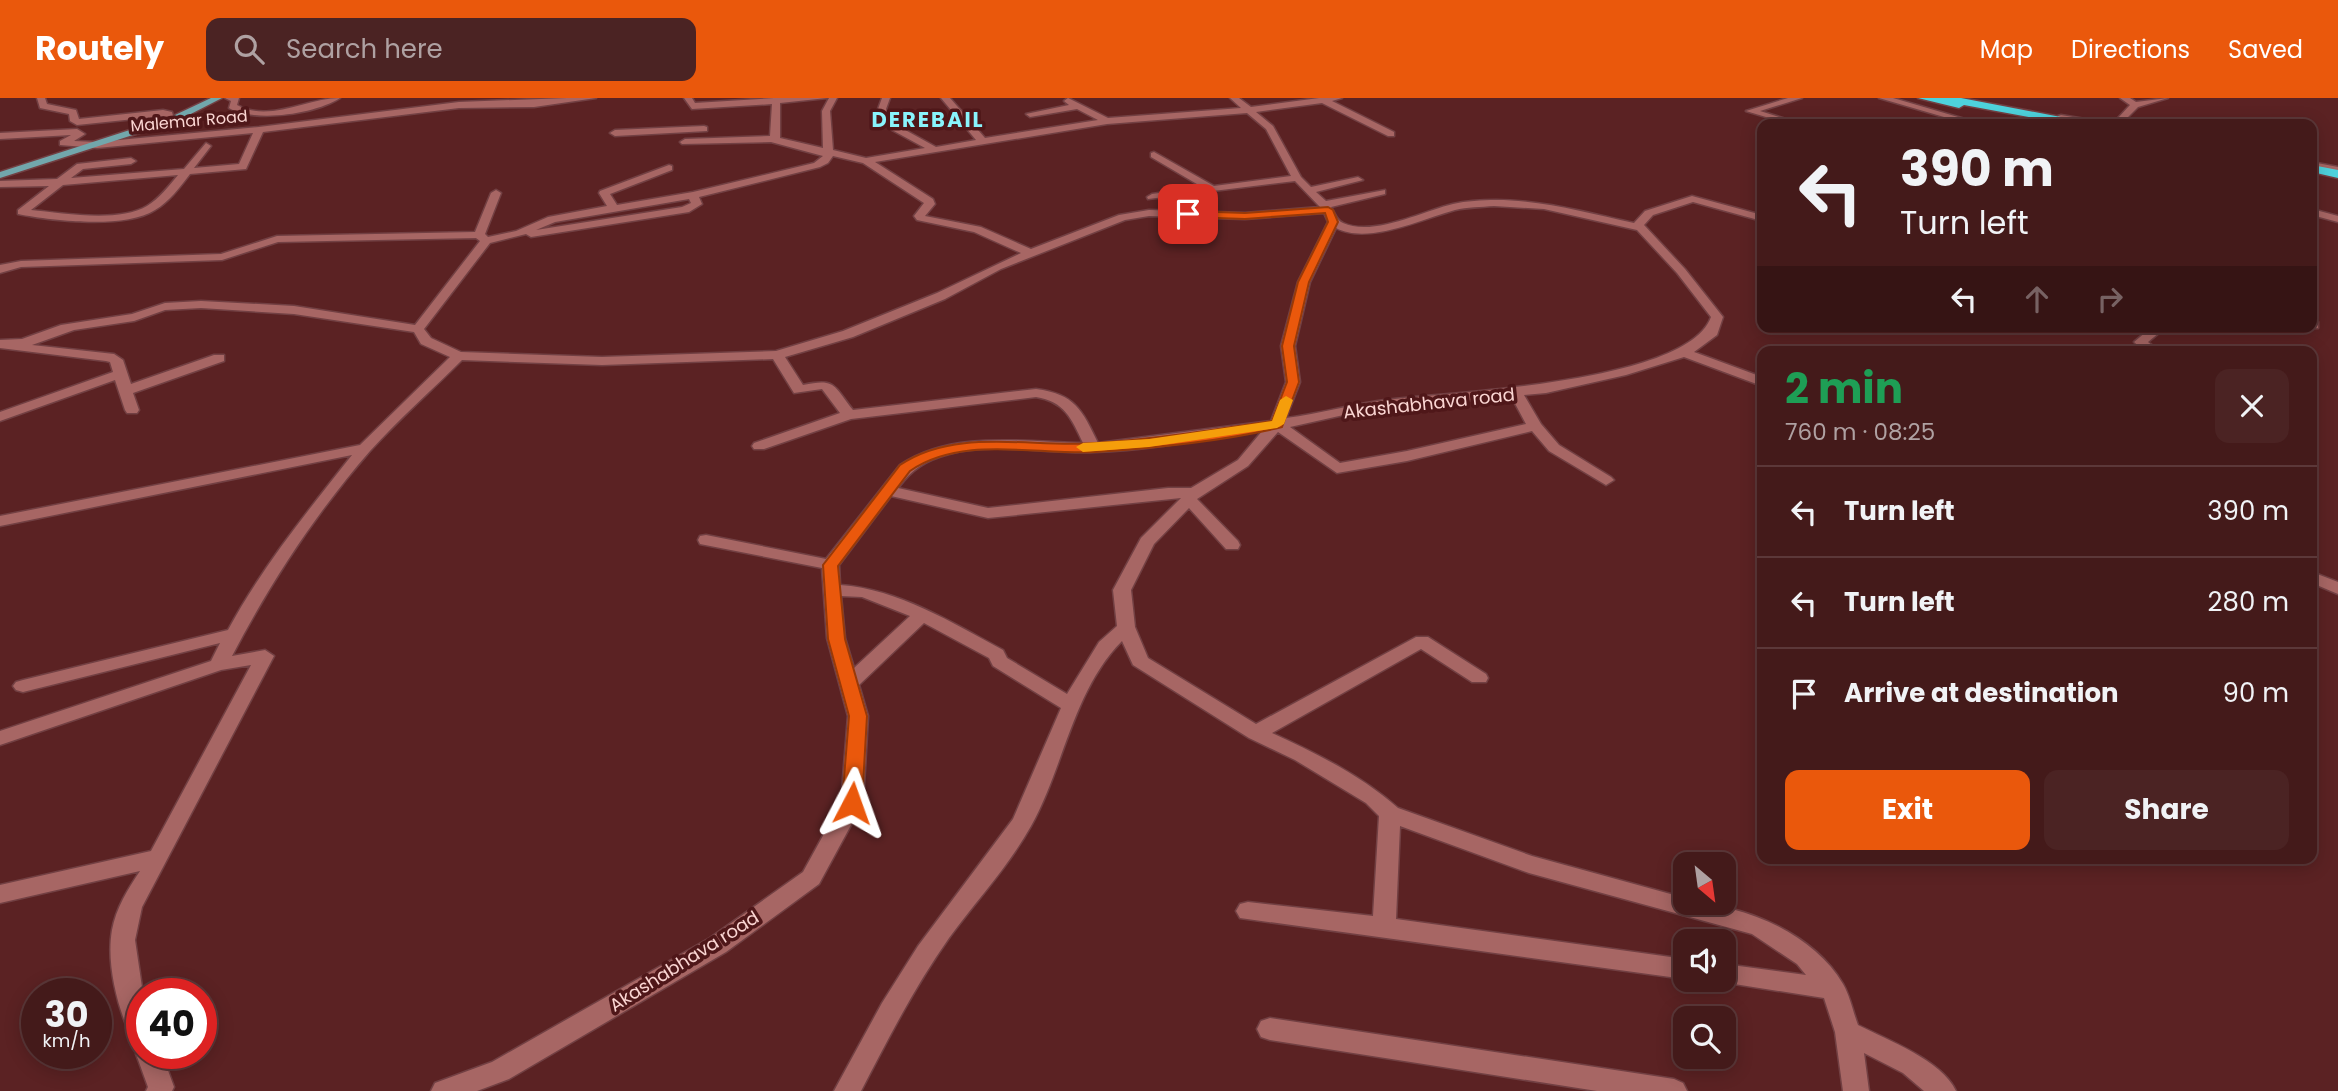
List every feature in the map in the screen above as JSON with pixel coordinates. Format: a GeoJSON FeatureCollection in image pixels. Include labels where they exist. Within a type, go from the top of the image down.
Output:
{"type":"FeatureCollection","features":[{"type":"Feature","properties":{"kind":"highway"},"geometry":{"type":"LineString","coordinates":[[1923,98],[2034,119]]}},
{"type":"Feature","properties":{"kind":"highway"},"geometry":{"type":"LineString","coordinates":[[1945,98],[2056,119]]}},
{"type":"Feature","properties":{"kind":"highway"},"geometry":{"type":"LineString","coordinates":[[2317,170],[2338,174]]}},
{"type":"Feature","properties":{"kind":"main road"},"geometry":{"type":"LineString","coordinates":[[0,173],[169,116],[204,98]]}},
{"type":"Feature","properties":{"kind":"main road"},"geometry":{"type":"LineString","coordinates":[[0,173],[97,145],[176,118],[218,99]]}},
{"type":"Feature","properties":{"kind":"street"},"geometry":{"type":"LineString","coordinates":[[41,98],[43,106],[73,112],[73,119],[77,122],[163,113],[169,116]]}},
{"type":"Feature","properties":{"kind":"street"},"geometry":{"type":"LineString","coordinates":[[218,99],[236,100],[232,106],[236,110],[267,113],[303,108],[336,98]]}},
{"type":"Feature","properties":{"kind":"street","name":"Malemar Road"},"geometry":{"type":"LineString","coordinates":[[82,145],[259,130],[459,105],[534,104],[592,98]]}},
{"type":"Feature","properties":{"kind":"street"},"geometry":{"type":"LineString","coordinates":[[690,102],[823,98]]}},
{"type":"Feature","properties":{"kind":"street"},"geometry":{"type":"LineString","coordinates":[[520,233],[552,219],[693,195],[808,169],[825,161],[826,111],[833,98]]}},
{"type":"Feature","properties":{"kind":"street"},"geometry":{"type":"LineString","coordinates":[[886,98],[881,109],[895,128],[936,150]]}},
{"type":"Feature","properties":{"kind":"street"},"geometry":{"type":"LineString","coordinates":[[945,98],[983,142]]}},
{"type":"Feature","properties":{"kind":"street"},"geometry":{"type":"LineString","coordinates":[[1234,98],[1270,128],[1297,177],[1343,228],[1374,229],[1416,220],[1455,207],[1503,203],[1544,206],[1641,229]]}},
{"type":"Feature","properties":{"kind":"street"},"geometry":{"type":"LineString","coordinates":[[866,160],[1107,121],[1250,110],[1338,98]]}},
{"type":"Feature","properties":{"kind":"street"},"geometry":{"type":"LineString","coordinates":[[1780,119],[1750,111],[1798,98]]}},
{"type":"Feature","properties":{"kind":"street"},"geometry":{"type":"LineString","coordinates":[[1883,98],[1959,119]]}},
{"type":"Feature","properties":{"kind":"street"},"geometry":{"type":"LineString","coordinates":[[1958,98],[2069,119]]}},
{"type":"Feature","properties":{"kind":"street"},"geometry":{"type":"LineString","coordinates":[[2124,98],[2135,105]]}},
{"type":"Feature","properties":{"kind":"street"},"geometry":{"type":"LineString","coordinates":[[2123,119],[2135,105],[2164,98]]}},
{"type":"Feature","properties":{"kind":"street"},"geometry":{"type":"LineString","coordinates":[[1066,99],[1080,103],[1107,121]]}},
{"type":"Feature","properties":{"kind":"street"},"geometry":{"type":"LineString","coordinates":[[775,138],[776,100]]}},
{"type":"Feature","properties":{"kind":"street"},"geometry":{"type":"LineString","coordinates":[[1325,101],[1391,134]]}},
{"type":"Feature","properties":{"kind":"street"},"geometry":{"type":"LineString","coordinates":[[690,102],[723,138]]}},
{"type":"Feature","properties":{"kind":"street"},"geometry":{"type":"LineString","coordinates":[[1030,114],[1080,103]]}},
{"type":"Feature","properties":{"kind":"street"},"geometry":{"type":"LineString","coordinates":[[615,133],[714,128]]}},
{"type":"Feature","properties":{"kind":"street"},"geometry":{"type":"LineString","coordinates":[[0,184],[243,167],[259,130]]}},
{"type":"Feature","properties":{"kind":"street"},"geometry":{"type":"LineString","coordinates":[[0,136],[77,132],[80,134],[63,143],[82,145]]}},
{"type":"Feature","properties":{"kind":"street"},"geometry":{"type":"LineString","coordinates":[[685,142],[723,138],[779,140],[866,160],[929,201],[930,204],[919,216],[921,218],[977,229],[1032,254]]}},
{"type":"Feature","properties":{"kind":"street"},"geometry":{"type":"LineString","coordinates":[[122,177],[131,161],[156,140]]}},
{"type":"Feature","properties":{"kind":"street"},"geometry":{"type":"LineString","coordinates":[[131,161],[80,166],[22,212],[94,219],[151,209],[206,146]]}},
{"type":"Feature","properties":{"kind":"street"},"geometry":{"type":"LineString","coordinates":[[1154,155],[1210,188]]}},
{"type":"Feature","properties":{"kind":"street"},"geometry":{"type":"LineString","coordinates":[[614,209],[604,193],[669,168]]}},
{"type":"Feature","properties":{"kind":"street"},"geometry":{"type":"LineString","coordinates":[[1152,197],[1297,177]]}},
{"type":"Feature","properties":{"kind":"street"},"geometry":{"type":"LineString","coordinates":[[1311,190],[1358,180]]}},
{"type":"Feature","properties":{"kind":"street"},"geometry":{"type":"LineString","coordinates":[[4,345],[70,327],[134,318],[148,310],[166,306],[204,303],[261,307],[418,329],[426,341],[458,356],[602,361],[777,355],[848,334],[941,296],[997,268],[1111,221],[1135,214],[1245,216],[1328,212],[1381,192]]}},
{"type":"Feature","properties":{"kind":"street"},"geometry":{"type":"LineString","coordinates":[[418,329],[482,238],[496,193]]}},
{"type":"Feature","properties":{"kind":"street"},"geometry":{"type":"LineString","coordinates":[[0,268],[21,264],[222,257],[277,239],[482,238],[543,233],[685,210],[698,204],[693,195]]}},
{"type":"Feature","properties":{"kind":"street"},"geometry":{"type":"LineString","coordinates":[[1641,229],[1638,225],[1649,213],[1692,199],[1757,217]]}},
{"type":"Feature","properties":{"kind":"street"},"geometry":{"type":"LineString","coordinates":[[1328,212],[1304,282],[1288,346],[1293,382],[1277,424],[1242,463],[1192,496],[1147,542],[1122,590],[1126,626],[1140,662],[1256,733],[1302,755],[1373,797],[1390,814],[1529,864],[1759,927],[1805,957],[1833,989],[1848,1032],[1856,1091]]}},
{"type":"Feature","properties":{"kind":"street"},"geometry":{"type":"LineString","coordinates":[[2317,213],[2338,219]]}},
{"type":"Feature","properties":{"kind":"street","name":"Akashabhava road"},"geometry":{"type":"LineString","coordinates":[[444,1091],[500,1071],[718,945],[811,878],[852,803],[858,716],[836,639],[830,565],[911,463],[950,449],[980,445],[1093,448],[1176,439],[1405,402],[1546,389],[1626,371],[1684,353],[1712,332],[1717,317],[1681,271],[1641,229]]}},
{"type":"Feature","properties":{"kind":"street"},"geometry":{"type":"LineString","coordinates":[[2146,346],[2140,342],[2152,333]]}},
{"type":"Feature","properties":{"kind":"street"},"geometry":{"type":"LineString","coordinates":[[4,345],[116,360],[132,410]]}},
{"type":"Feature","properties":{"kind":"street"},"geometry":{"type":"LineString","coordinates":[[1684,353],[1757,380]]}},
{"type":"Feature","properties":{"kind":"street"},"geometry":{"type":"LineString","coordinates":[[777,355],[799,390],[824,385],[849,415]]}},
{"type":"Feature","properties":{"kind":"street"},"geometry":{"type":"LineString","coordinates":[[218,665],[254,597],[286,550],[365,448],[458,356]]}},
{"type":"Feature","properties":{"kind":"street"},"geometry":{"type":"LineString","coordinates":[[125,391],[219,358]]}},
{"type":"Feature","properties":{"kind":"street"},"geometry":{"type":"LineString","coordinates":[[0,417],[52,396],[122,373]]}},
{"type":"Feature","properties":{"kind":"street"},"geometry":{"type":"LineString","coordinates":[[1517,393],[1535,426],[1554,448],[1606,481]]}},
{"type":"Feature","properties":{"kind":"street"},"geometry":{"type":"LineString","coordinates":[[759,446],[849,415],[980,398],[1054,394],[1074,411],[1093,448]]}},
{"type":"Feature","properties":{"kind":"street"},"geometry":{"type":"LineString","coordinates":[[1277,424],[1337,468],[1406,456],[1535,426]]}},
{"type":"Feature","properties":{"kind":"street"},"geometry":{"type":"LineString","coordinates":[[0,521],[365,448]]}},
{"type":"Feature","properties":{"kind":"street"},"geometry":{"type":"LineString","coordinates":[[890,491],[988,513],[1168,493],[1192,496],[1232,545]]}},
{"type":"Feature","properties":{"kind":"street"},"geometry":{"type":"LineString","coordinates":[[706,540],[830,565]]}},
{"type":"Feature","properties":{"kind":"street"},"geometry":{"type":"LineString","coordinates":[[2317,579],[2338,589]]}},
{"type":"Feature","properties":{"kind":"street"},"geometry":{"type":"LineString","coordinates":[[832,590],[865,593],[922,615],[996,654],[1000,662],[1071,705]]}},
{"type":"Feature","properties":{"kind":"street"},"geometry":{"type":"LineString","coordinates":[[849,683],[922,615]]}},
{"type":"Feature","properties":{"kind":"street"},"geometry":{"type":"LineString","coordinates":[[847,1091],[939,934],[986,876],[1023,822],[1050,765],[1076,690],[1114,636],[1126,626]]}},
{"type":"Feature","properties":{"kind":"street"},"geometry":{"type":"LineString","coordinates":[[23,686],[234,634]]}},
{"type":"Feature","properties":{"kind":"street"},"geometry":{"type":"LineString","coordinates":[[1256,733],[1422,641],[1479,678]]}},
{"type":"Feature","properties":{"kind":"street"},"geometry":{"type":"LineString","coordinates":[[0,738],[218,665],[265,656],[209,756],[159,858],[136,893],[123,932],[128,978]]}},
{"type":"Feature","properties":{"kind":"street"},"geometry":{"type":"LineString","coordinates":[[1384,927],[1390,814]]}},
{"type":"Feature","properties":{"kind":"street"},"geometry":{"type":"LineString","coordinates":[[0,894],[159,858]]}},
{"type":"Feature","properties":{"kind":"street"},"geometry":{"type":"LineString","coordinates":[[1248,911],[1673,967]]}},
{"type":"Feature","properties":{"kind":"street"},"geometry":{"type":"LineString","coordinates":[[1736,976],[1833,989]]}},
{"type":"Feature","properties":{"kind":"street"},"geometry":{"type":"LineString","coordinates":[[1270,1029],[1674,1091]]}},
{"type":"Feature","properties":{"kind":"street"},"geometry":{"type":"LineString","coordinates":[[1848,1032],[1912,1065],[1943,1091]]}},
{"type":"Feature","properties":{"kind":"street"},"geometry":{"type":"LineString","coordinates":[[154,1069],[161,1087],[159,1091]]}},
{"type":"Feature","properties":{"kind":"slow traffic"},"geometry":{"type":"LineString","coordinates":[[1083,447],[1149,443],[1277,424],[1286,400]]}},
{"type":"Feature","properties":{"kind":"district","name":"DEREBAIL"},"geometry":{"type":"Point","coordinates":[928,119]}},
{"type":"Feature","properties":{"kind":"route"},"geometry":{"type":"LineString","coordinates":[[852,803],[858,716],[836,639],[830,565],[890,491],[905,468],[920,458],[950,449],[980,445],[1093,448],[1149,443],[1277,424],[1293,382],[1288,346],[1304,282],[1333,222],[1328,210],[1263,216],[1188,214]]}}]}
